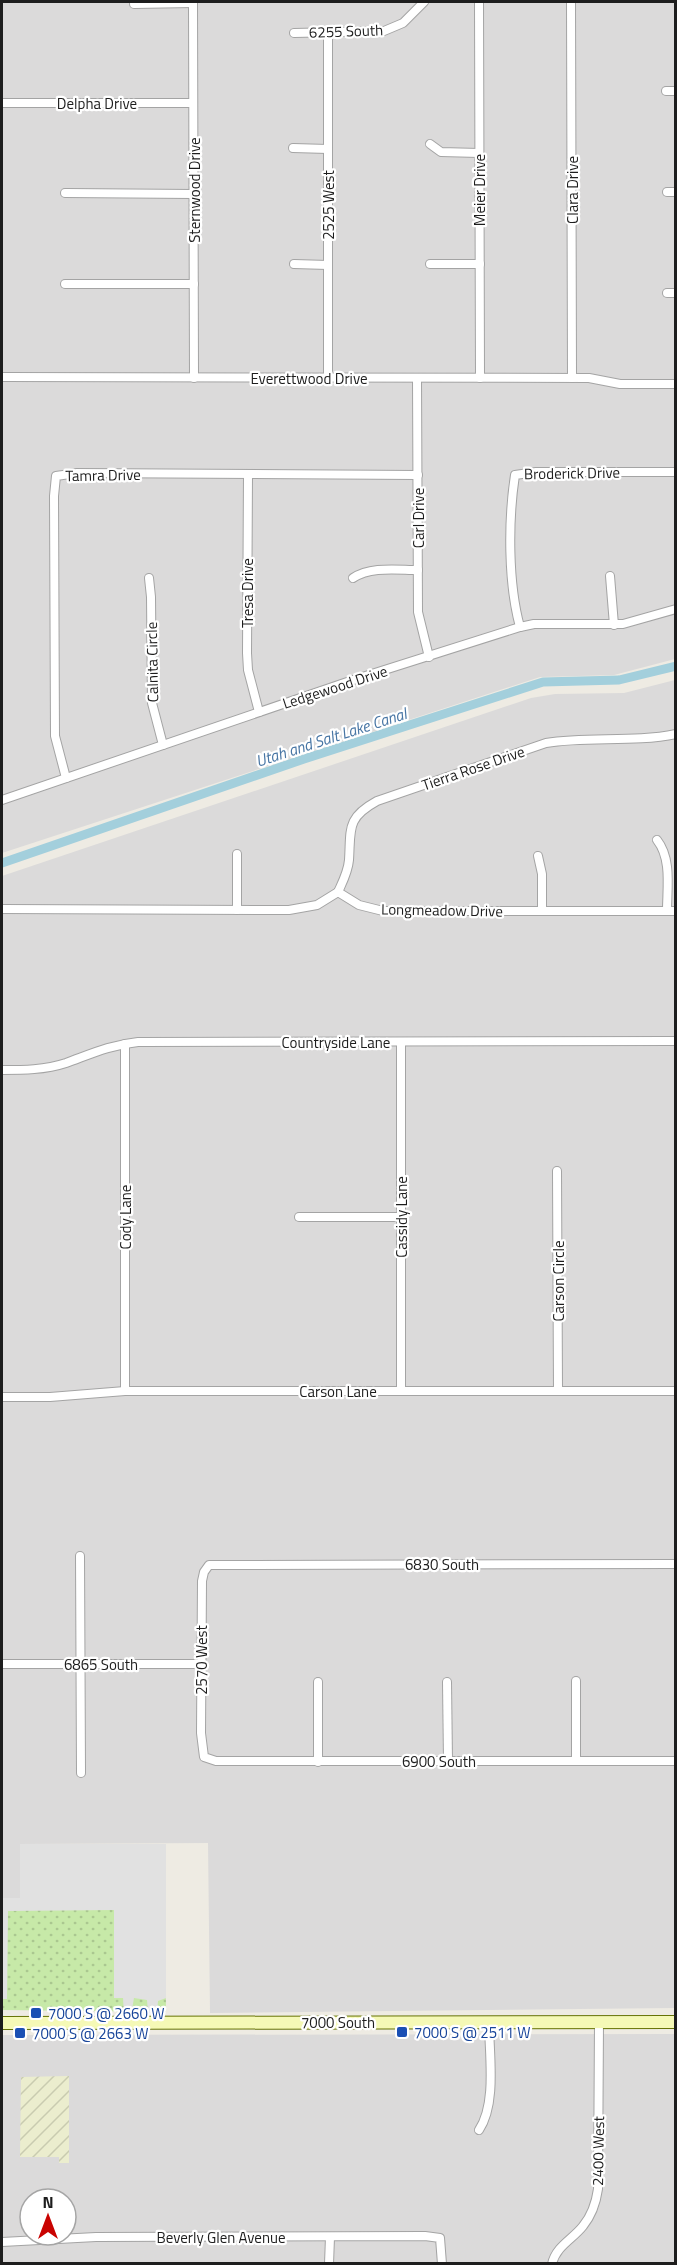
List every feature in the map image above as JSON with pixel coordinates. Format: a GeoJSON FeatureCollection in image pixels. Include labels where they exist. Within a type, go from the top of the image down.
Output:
{"type":"FeatureCollection","features":[{"type":"Feature","properties":{"kind":"main road","name":"7000 South"},"geometry":{"type":"LineString","coordinates":[[2,2023],[675,2022]]}},
{"type":"Feature","properties":{"kind":"street"},"geometry":{"type":"LineString","coordinates":[[134,4],[193,2]]}},
{"type":"Feature","properties":{"kind":"street","name":"Sternwood Drive"},"geometry":{"type":"LineString","coordinates":[[193,2],[194,378]]}},
{"type":"Feature","properties":{"kind":"street","name":"6255 South"},"geometry":{"type":"LineString","coordinates":[[294,33],[384,31],[403,23],[424,2]]}},
{"type":"Feature","properties":{"kind":"street","name":"Meier Drive"},"geometry":{"type":"LineString","coordinates":[[479,2],[480,378]]}},
{"type":"Feature","properties":{"kind":"street","name":"Clara Drive"},"geometry":{"type":"LineString","coordinates":[[571,2],[572,378]]}},
{"type":"Feature","properties":{"kind":"street","name":"2525 West"},"geometry":{"type":"LineString","coordinates":[[328,33],[328,378]]}},
{"type":"Feature","properties":{"kind":"street","name":"Delpha Drive"},"geometry":{"type":"LineString","coordinates":[[2,103],[193,103]]}},
{"type":"Feature","properties":{"kind":"street"},"geometry":{"type":"LineString","coordinates":[[430,144],[441,152],[479,153]]}},
{"type":"Feature","properties":{"kind":"street"},"geometry":{"type":"LineString","coordinates":[[293,148],[328,149]]}},
{"type":"Feature","properties":{"kind":"street"},"geometry":{"type":"LineString","coordinates":[[65,193],[194,194]]}},
{"type":"Feature","properties":{"kind":"street"},"geometry":{"type":"LineString","coordinates":[[294,264],[328,265]]}},
{"type":"Feature","properties":{"kind":"street"},"geometry":{"type":"LineString","coordinates":[[430,264],[480,264]]}},
{"type":"Feature","properties":{"kind":"street"},"geometry":{"type":"LineString","coordinates":[[65,284],[194,284]]}},
{"type":"Feature","properties":{"kind":"street","name":"Everettwood Drive"},"geometry":{"type":"LineString","coordinates":[[2,377],[589,378],[615,384],[675,384]]}},
{"type":"Feature","properties":{"kind":"street","name":"Carl Drive"},"geometry":{"type":"LineString","coordinates":[[417,378],[419,622],[429,657]]}},
{"type":"Feature","properties":{"kind":"street","name":"Broderick Drive"},"geometry":{"type":"LineString","coordinates":[[520,627],[512,574],[512,495],[515,475],[536,472],[675,472]]}},
{"type":"Feature","properties":{"kind":"street","name":"Tamra Drive"},"geometry":{"type":"LineString","coordinates":[[66,778],[55,736],[54,496],[56,476],[77,473],[418,475]]}},
{"type":"Feature","properties":{"kind":"street","name":"Tresa Drive"},"geometry":{"type":"LineString","coordinates":[[248,474],[247,653],[248,670],[259,712]]}},
{"type":"Feature","properties":{"kind":"street"},"geometry":{"type":"LineString","coordinates":[[353,578],[358,574],[375,570],[418,570]]}},
{"type":"Feature","properties":{"kind":"street"},"geometry":{"type":"LineString","coordinates":[[610,576],[614,625]]}},
{"type":"Feature","properties":{"kind":"street","name":"Calnita Circle"},"geometry":{"type":"LineString","coordinates":[[149,578],[152,703],[163,745]]}},
{"type":"Feature","properties":{"kind":"street","name":"Ledgewood Drive"},"geometry":{"type":"LineString","coordinates":[[2,800],[259,712],[520,627],[542,624],[614,625],[675,609]]}},
{"type":"Feature","properties":{"kind":"street","name":"Tierra Rose Drive"},"geometry":{"type":"LineString","coordinates":[[338,892],[348,869],[349,837],[353,819],[362,809],[377,801],[546,744],[572,739],[645,738],[675,734]]}},
{"type":"Feature","properties":{"kind":"street"},"geometry":{"type":"LineString","coordinates":[[657,840],[664,849],[667,859],[671,911]]}},
{"type":"Feature","properties":{"kind":"street"},"geometry":{"type":"LineString","coordinates":[[237,854],[237,910]]}},
{"type":"Feature","properties":{"kind":"street"},"geometry":{"type":"LineString","coordinates":[[538,856],[542,874],[542,911]]}},
{"type":"Feature","properties":{"kind":"street"},"geometry":{"type":"LineString","coordinates":[[2,909],[303,909],[329,899],[338,892]]}},
{"type":"Feature","properties":{"kind":"street","name":"Longmeadow Drive"},"geometry":{"type":"LineString","coordinates":[[338,892],[359,905],[383,911],[671,911]]}},
{"type":"Feature","properties":{"kind":"street","name":"Countryside Lane"},"geometry":{"type":"LineString","coordinates":[[2,1070],[44,1068],[65,1063],[104,1048],[125,1044],[675,1041]]}},
{"type":"Feature","properties":{"kind":"street","name":"Cassidy Lane"},"geometry":{"type":"LineString","coordinates":[[401,1042],[401,1391]]}},
{"type":"Feature","properties":{"kind":"street","name":"Cody Lane"},"geometry":{"type":"LineString","coordinates":[[125,1044],[125,1391]]}},
{"type":"Feature","properties":{"kind":"street","name":"Carson Circle"},"geometry":{"type":"LineString","coordinates":[[557,1171],[558,1390]]}},
{"type":"Feature","properties":{"kind":"street"},"geometry":{"type":"LineString","coordinates":[[299,1217],[401,1217]]}},
{"type":"Feature","properties":{"kind":"street","name":"Carson Lane"},"geometry":{"type":"LineString","coordinates":[[2,1397],[50,1397],[125,1391],[675,1390]]}},
{"type":"Feature","properties":{"kind":"street"},"geometry":{"type":"LineString","coordinates":[[80,1556],[81,1773]]}},
{"type":"Feature","properties":{"kind":"street","name":"6830 South"},"geometry":{"type":"LineString","coordinates":[[209,1565],[675,1564]]}},
{"type":"Feature","properties":{"kind":"street","name":"2570 West"},"geometry":{"type":"LineString","coordinates":[[204,1757],[201,1747],[202,1581],[209,1565]]}},
{"type":"Feature","properties":{"kind":"street","name":"6865 South"},"geometry":{"type":"LineString","coordinates":[[2,1664],[201,1664]]}},
{"type":"Feature","properties":{"kind":"street"},"geometry":{"type":"LineString","coordinates":[[576,1681],[576,1761]]}},
{"type":"Feature","properties":{"kind":"street"},"geometry":{"type":"LineString","coordinates":[[318,1682],[318,1762]]}},
{"type":"Feature","properties":{"kind":"street"},"geometry":{"type":"LineString","coordinates":[[447,1682],[448,1761]]}},
{"type":"Feature","properties":{"kind":"street","name":"6900 South"},"geometry":{"type":"LineString","coordinates":[[204,1757],[216,1761],[318,1762],[675,1761]]}},
{"type":"Feature","properties":{"kind":"street"},"geometry":{"type":"LineString","coordinates":[[479,2130],[486,2119],[489,2104],[489,2022]]}},
{"type":"Feature","properties":{"kind":"street","name":"2400 West"},"geometry":{"type":"LineString","coordinates":[[552,2264],[560,2248],[584,2226],[591,2214],[598,2189],[599,2022]]}},
{"type":"Feature","properties":{"kind":"street"},"geometry":{"type":"LineString","coordinates":[[330,2236],[330,2264]]}},
{"type":"Feature","properties":{"kind":"street","name":"Beverly Glen Avenue"},"geometry":{"type":"LineString","coordinates":[[2,2242],[96,2237],[425,2236],[440,2238],[442,2264]]}},
{"type":"Feature","properties":{"kind":"shaded area"},"geometry":{"type":"Polygon","coordinates":[[[2,2],[675,2],[675,659],[614,675],[540,677],[2,853],[2,2]]]}},
{"type":"Feature","properties":{"kind":"shaded area"},"geometry":{"type":"Polygon","coordinates":[[[675,680],[675,2008],[210,2013],[208,1843],[20,1844],[20,1898],[2,1898],[2,876],[531,698],[555,694],[624,693],[675,680]]]}},
{"type":"Feature","properties":{"kind":"shaded area"},"geometry":{"type":"Polygon","coordinates":[[[20,1844],[166,1844],[166,1998],[158,2001],[157,2013],[148,2013],[147,2000],[134,1998],[131,2015],[124,2015],[123,1998],[114,1998],[114,1910],[8,1911],[7,1999],[2,1999],[2,1898],[20,1898],[20,1844]]]}},
{"type":"Feature","properties":{"kind":"shaded area"},"geometry":{"type":"Polygon","coordinates":[[[675,2034],[675,2263],[2,2263],[2,2035],[675,2034]]]}},
{"type":"Feature","properties":{"kind":"green space"},"geometry":{"type":"Polygon","coordinates":[[[21,1845],[165,1845],[166,2012],[2,2010],[2,1898],[20,1898],[21,1845]]]}},
{"type":"Feature","properties":{"kind":"green space"},"geometry":{"type":"Polygon","coordinates":[[[69,2076],[69,2163],[59,2163],[59,2157],[20,2157],[21,2077],[69,2076]]]}},
{"type":"Feature","properties":{"kind":"waterway","name":"Utah and Salt Lake Canal"},"geometry":{"type":"LineString","coordinates":[[2,863],[304,759],[543,682],[619,680],[676,666]]}},
{"type":"Feature","properties":{"kind":"place","name":"7000 S @ 2660 W"},"geometry":{"type":"Point","coordinates":[36,2013]}},
{"type":"Feature","properties":{"kind":"place","name":"7000 S @ 2511 W"},"geometry":{"type":"Point","coordinates":[402,2032]}},
{"type":"Feature","properties":{"kind":"place","name":"7000 S @ 2663 W"},"geometry":{"type":"Point","coordinates":[20,2033]}}]}
